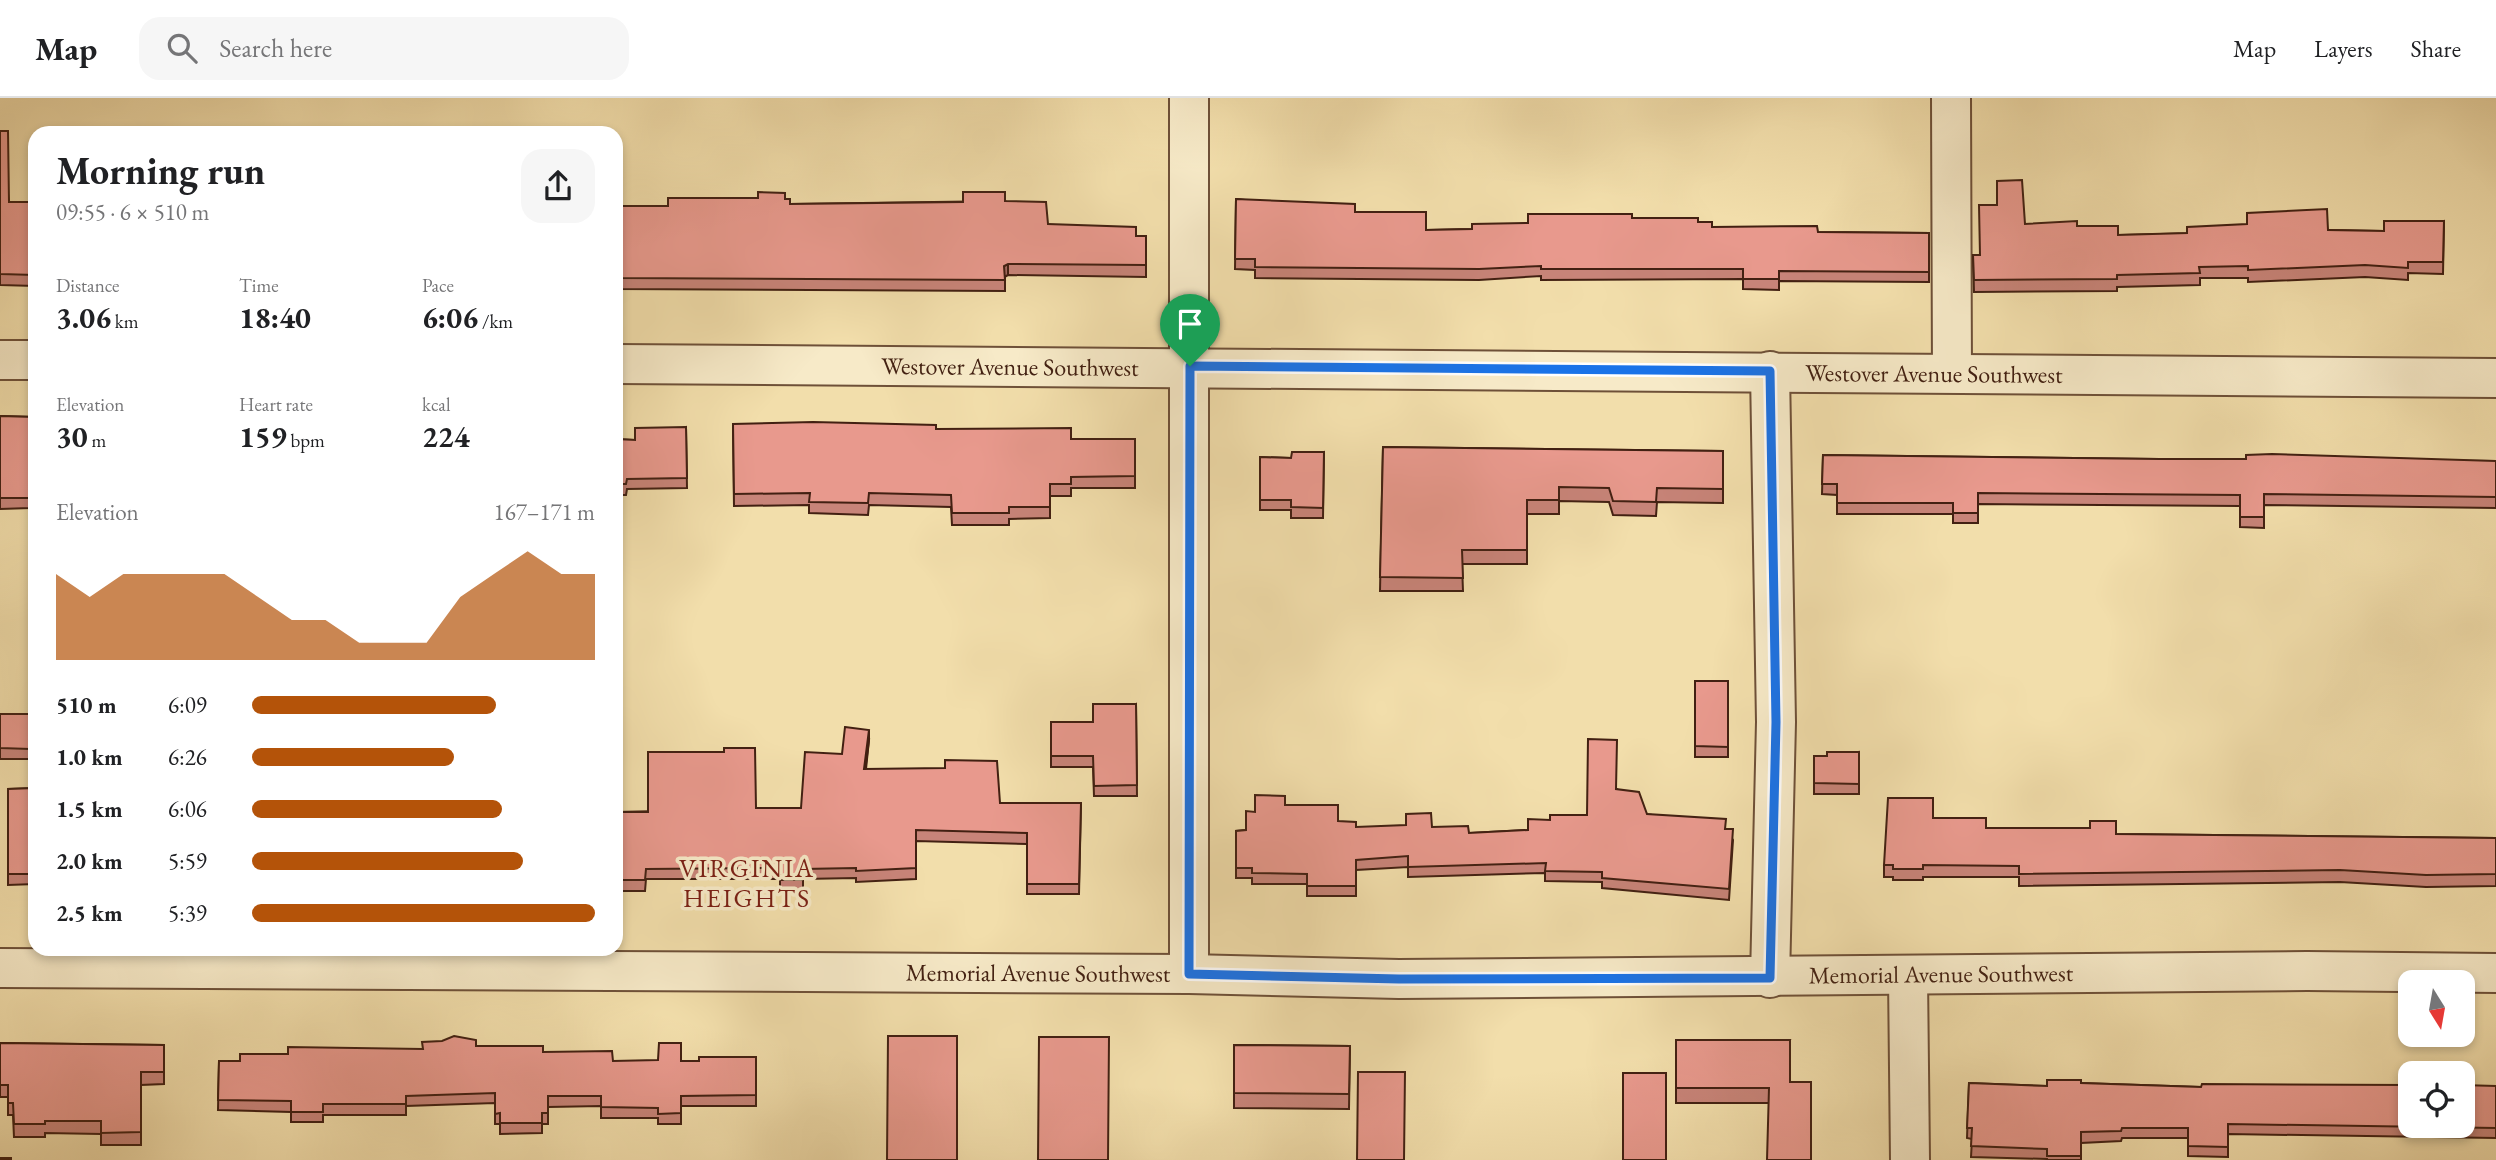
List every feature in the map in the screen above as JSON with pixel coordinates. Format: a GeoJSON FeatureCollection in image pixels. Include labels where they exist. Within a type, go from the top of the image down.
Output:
{"type":"FeatureCollection","features":[{"type":"Feature","properties":{"kind":"street"},"geometry":{"type":"LineString","coordinates":[[1189,98],[1189,974]]}},
{"type":"Feature","properties":{"kind":"street"},"geometry":{"type":"LineString","coordinates":[[1951,98],[1952,373]]}},
{"type":"Feature","properties":{"kind":"street"},"geometry":{"type":"LineString","coordinates":[[0,360],[28,360]]}},
{"type":"Feature","properties":{"kind":"street","name":"Westover Avenue Southwest"},"geometry":{"type":"LineString","coordinates":[[623,364],[1190,366],[2496,378]]}},
{"type":"Feature","properties":{"kind":"street"},"geometry":{"type":"LineString","coordinates":[[1770,371],[1776,722],[1770,978]]}},
{"type":"Feature","properties":{"kind":"street","name":"Memorial Avenue Southwest"},"geometry":{"type":"LineString","coordinates":[[0,968],[1189,974],[1399,979],[1770,978],[2307,971],[2496,973]]}},
{"type":"Feature","properties":{"kind":"street"},"geometry":{"type":"LineString","coordinates":[[1908,976],[1910,1160]]}},
{"type":"Feature","properties":{"kind":"building"},"geometry":{"type":"Polygon","coordinates":[[[0,131],[8,131],[9,202],[28,202],[28,275],[0,274],[0,131]]]}},
{"type":"Feature","properties":{"kind":"building"},"geometry":{"type":"Polygon","coordinates":[[[2022,180],[2025,224],[2077,221],[2077,226],[2118,226],[2118,235],[2187,233],[2187,227],[2247,224],[2247,213],[2327,209],[2328,230],[2384,231],[2384,221],[2444,221],[2443,262],[2408,262],[2408,268],[2365,265],[2248,270],[2248,266],[2199,267],[2200,273],[2117,275],[2117,279],[1974,280],[1973,255],[1980,255],[1979,205],[1997,205],[1997,181],[2022,180]]]}},
{"type":"Feature","properties":{"kind":"building"},"geometry":{"type":"Polygon","coordinates":[[[758,192],[785,193],[785,199],[790,199],[790,204],[963,202],[963,192],[1005,192],[1005,201],[1046,202],[1048,224],[1136,227],[1136,236],[1146,236],[1146,265],[1008,264],[1004,266],[1005,280],[623,278],[623,206],[668,206],[668,198],[758,198],[758,192]]]}},
{"type":"Feature","properties":{"kind":"building"},"geometry":{"type":"Polygon","coordinates":[[[1236,199],[1355,204],[1355,212],[1426,212],[1426,230],[1472,229],[1472,224],[1528,223],[1528,214],[1632,214],[1632,218],[1698,218],[1698,222],[1712,222],[1712,227],[1817,226],[1818,232],[1929,233],[1929,272],[1779,271],[1779,279],[1743,279],[1743,269],[1541,269],[1541,266],[1479,269],[1255,267],[1255,259],[1235,259],[1236,199]]]}},
{"type":"Feature","properties":{"kind":"building"},"geometry":{"type":"Polygon","coordinates":[[[0,416],[28,417],[28,498],[0,498],[0,416]]]}},
{"type":"Feature","properties":{"kind":"building"},"geometry":{"type":"Polygon","coordinates":[[[813,422],[936,425],[936,429],[1071,428],[1071,439],[1135,439],[1135,476],[1071,477],[1071,484],[1050,484],[1050,507],[1009,507],[1009,513],[952,513],[951,495],[869,493],[868,503],[809,502],[810,493],[734,494],[733,424],[813,422]]]}},
{"type":"Feature","properties":{"kind":"building"},"geometry":{"type":"Polygon","coordinates":[[[686,427],[687,478],[627,479],[626,484],[623,484],[623,439],[635,440],[635,428],[686,427]]]}},
{"type":"Feature","properties":{"kind":"building"},"geometry":{"type":"Polygon","coordinates":[[[1383,447],[1723,451],[1723,489],[1657,488],[1656,502],[1613,501],[1609,488],[1559,487],[1559,500],[1527,500],[1527,550],[1462,550],[1463,578],[1380,577],[1383,447]]]}},
{"type":"Feature","properties":{"kind":"building"},"geometry":{"type":"Polygon","coordinates":[[[1292,452],[1324,452],[1323,508],[1291,507],[1291,500],[1260,500],[1260,457],[1291,458],[1292,452]]]}},
{"type":"Feature","properties":{"kind":"building"},"geometry":{"type":"Polygon","coordinates":[[[1823,455],[2246,459],[2246,455],[2496,461],[2496,497],[2264,494],[2264,517],[2240,517],[2240,495],[1978,493],[1978,513],[1953,513],[1953,503],[1837,503],[1837,484],[1822,484],[1823,455]]]}},
{"type":"Feature","properties":{"kind":"building"},"geometry":{"type":"Polygon","coordinates":[[[1695,681],[1728,681],[1728,747],[1695,746],[1695,681]]]}},
{"type":"Feature","properties":{"kind":"building"},"geometry":{"type":"Polygon","coordinates":[[[1093,704],[1136,704],[1137,785],[1094,786],[1093,756],[1051,756],[1051,722],[1093,722],[1093,704]]]}},
{"type":"Feature","properties":{"kind":"building"},"geometry":{"type":"Polygon","coordinates":[[[0,714],[28,714],[28,749],[0,748],[0,714]]]}},
{"type":"Feature","properties":{"kind":"building"},"geometry":{"type":"Polygon","coordinates":[[[845,727],[869,730],[864,769],[945,768],[945,760],[997,761],[1000,803],[1081,803],[1079,884],[1027,884],[1027,833],[916,830],[916,868],[856,871],[856,868],[803,869],[803,880],[780,880],[780,868],[646,869],[645,880],[623,880],[623,812],[648,812],[648,752],[724,752],[724,748],[755,748],[756,808],[801,808],[805,752],[842,754],[845,727]]]}},
{"type":"Feature","properties":{"kind":"building"},"geometry":{"type":"Polygon","coordinates":[[[1588,739],[1617,740],[1616,789],[1639,792],[1647,814],[1726,819],[1725,829],[1733,829],[1729,889],[1602,878],[1602,872],[1545,871],[1546,863],[1408,867],[1408,856],[1356,860],[1356,886],[1307,886],[1307,874],[1252,873],[1252,868],[1236,868],[1236,831],[1246,830],[1246,811],[1255,812],[1255,795],[1285,796],[1285,805],[1338,805],[1338,821],[1356,822],[1356,827],[1406,825],[1406,814],[1431,813],[1432,827],[1468,826],[1469,833],[1528,830],[1528,819],[1550,820],[1550,815],[1587,815],[1588,739]]]}},
{"type":"Feature","properties":{"kind":"building"},"geometry":{"type":"Polygon","coordinates":[[[1827,752],[1859,752],[1859,784],[1814,783],[1814,756],[1827,756],[1827,752]]]}},
{"type":"Feature","properties":{"kind":"building"},"geometry":{"type":"Polygon","coordinates":[[[28,788],[28,874],[8,874],[8,789],[28,788]]]}},
{"type":"Feature","properties":{"kind":"building"},"geometry":{"type":"Polygon","coordinates":[[[1888,798],[1933,798],[1933,818],[1986,818],[1986,828],[2090,828],[2090,821],[2116,821],[2116,834],[2496,838],[2496,874],[2426,875],[2340,870],[2019,874],[2019,866],[1923,865],[1923,869],[1893,869],[1893,865],[1884,865],[1888,798]]]}},
{"type":"Feature","properties":{"kind":"building"},"geometry":{"type":"Polygon","coordinates":[[[454,1036],[476,1040],[476,1046],[543,1046],[543,1052],[612,1051],[613,1061],[658,1060],[659,1043],[681,1043],[681,1061],[699,1061],[699,1057],[756,1057],[756,1095],[681,1096],[681,1113],[658,1114],[658,1108],[601,1107],[601,1096],[548,1096],[548,1113],[542,1113],[542,1123],[500,1123],[500,1113],[495,1114],[495,1093],[406,1096],[406,1104],[323,1104],[323,1112],[291,1112],[291,1101],[218,1100],[219,1061],[240,1061],[240,1054],[288,1054],[288,1047],[423,1049],[422,1042],[442,1041],[454,1036]]]}},
{"type":"Feature","properties":{"kind":"building"},"geometry":{"type":"Polygon","coordinates":[[[888,1036],[957,1036],[957,1160],[887,1160],[888,1036]]]}},
{"type":"Feature","properties":{"kind":"building"},"geometry":{"type":"Polygon","coordinates":[[[1039,1037],[1109,1037],[1108,1160],[1038,1160],[1039,1037]]]}},
{"type":"Feature","properties":{"kind":"building"},"geometry":{"type":"Polygon","coordinates":[[[1676,1040],[1790,1040],[1790,1082],[1811,1082],[1811,1160],[1767,1160],[1769,1088],[1676,1088],[1676,1040]]]}},
{"type":"Feature","properties":{"kind":"building"},"geometry":{"type":"Polygon","coordinates":[[[0,1043],[164,1045],[164,1072],[141,1072],[141,1132],[101,1133],[101,1121],[14,1124],[13,1103],[8,1103],[8,1085],[0,1085],[0,1043]]]}},
{"type":"Feature","properties":{"kind":"building"},"geometry":{"type":"Polygon","coordinates":[[[1234,1045],[1350,1046],[1349,1094],[1234,1093],[1234,1045]]]}},
{"type":"Feature","properties":{"kind":"building"},"geometry":{"type":"Polygon","coordinates":[[[1358,1072],[1405,1072],[1404,1160],[1357,1160],[1358,1072]]]}},
{"type":"Feature","properties":{"kind":"building"},"geometry":{"type":"Polygon","coordinates":[[[1623,1073],[1666,1073],[1666,1160],[1623,1160],[1623,1073]]]}},
{"type":"Feature","properties":{"kind":"building"},"geometry":{"type":"Polygon","coordinates":[[[2047,1080],[2201,1087],[2202,1084],[2398,1085],[2398,1127],[2228,1124],[2228,1147],[2188,1146],[2188,1128],[2122,1128],[2121,1131],[2081,1132],[2081,1156],[2047,1156],[2047,1149],[1971,1146],[1972,1128],[1967,1128],[1969,1083],[2047,1086],[2047,1080]]]}},
{"type":"Feature","properties":{"kind":"building"},"geometry":{"type":"Polygon","coordinates":[[[2475,1085],[2496,1086],[2496,1128],[2475,1128],[2475,1085]]]}},
{"type":"Feature","properties":{"kind":"district","name":"VIRGINIA HEIGHTS"},"geometry":{"type":"Point","coordinates":[747,883]}},
{"type":"Feature","properties":{"kind":"route"},"geometry":{"type":"LineString","coordinates":[[1190,366],[1770,371],[1776,722],[1770,978],[1675,976],[1399,979],[1189,974],[1190,366]]}}]}
